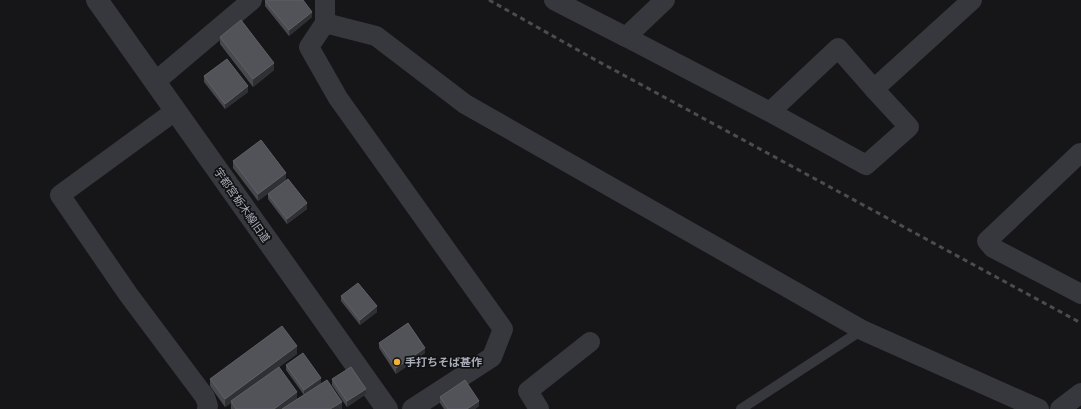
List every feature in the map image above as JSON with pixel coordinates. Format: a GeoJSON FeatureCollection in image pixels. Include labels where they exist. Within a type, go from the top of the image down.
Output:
{"type":"FeatureCollection","features":[{"type":"Feature","properties":{"kind":"street","name":"宇都宮栃木線旧道"},"geometry":{"type":"LineString","coordinates":[[97,0],[387,409]]}},
{"type":"Feature","properties":{"kind":"street"},"geometry":{"type":"LineString","coordinates":[[155,82],[252,0]]}},
{"type":"Feature","properties":{"kind":"street"},"geometry":{"type":"LineString","coordinates":[[325,0],[325,23],[309,47],[338,98],[503,329],[492,357],[412,409]]}},
{"type":"Feature","properties":{"kind":"street"},"geometry":{"type":"LineString","coordinates":[[554,0],[770,112],[866,165],[909,127],[838,48],[770,112]]}},
{"type":"Feature","properties":{"kind":"street"},"geometry":{"type":"LineString","coordinates":[[626,37],[665,0]]}},
{"type":"Feature","properties":{"kind":"street"},"geometry":{"type":"LineString","coordinates":[[874,89],[969,1]]}},
{"type":"Feature","properties":{"kind":"street"},"geometry":{"type":"LineString","coordinates":[[325,23],[376,36],[465,104],[862,330],[1039,409]]}},
{"type":"Feature","properties":{"kind":"street"},"geometry":{"type":"LineString","coordinates":[[175,110],[60,195],[128,294],[205,397],[208,406],[207,409]]}},
{"type":"Feature","properties":{"kind":"street"},"geometry":{"type":"LineString","coordinates":[[1081,152],[988,241],[993,248],[1081,294]]}},
{"type":"Feature","properties":{"kind":"street"},"geometry":{"type":"LineString","coordinates":[[539,409],[528,390],[590,342]]}},
{"type":"Feature","properties":{"kind":"street"},"geometry":{"type":"LineString","coordinates":[[1060,409],[1081,394]]}},
{"type":"Feature","properties":{"kind":"lane"},"geometry":{"type":"LineString","coordinates":[[741,409],[862,330]]}},
{"type":"Feature","properties":{"kind":"building"},"geometry":{"type":"Polygon","coordinates":[[[303,0],[312,12],[289,30],[265,1],[303,0]]]}},
{"type":"Feature","properties":{"kind":"building"},"geometry":{"type":"Polygon","coordinates":[[[241,20],[274,63],[253,79],[220,37],[241,20]]]}},
{"type":"Feature","properties":{"kind":"building"},"geometry":{"type":"Polygon","coordinates":[[[227,59],[248,86],[225,104],[204,76],[227,59]]]}},
{"type":"Feature","properties":{"kind":"building"},"geometry":{"type":"Polygon","coordinates":[[[261,140],[286,173],[258,194],[233,161],[261,140]]]}},
{"type":"Feature","properties":{"kind":"building"},"geometry":{"type":"Polygon","coordinates":[[[288,179],[307,203],[287,219],[268,194],[288,179]]]}},
{"type":"Feature","properties":{"kind":"building"},"geometry":{"type":"Polygon","coordinates":[[[358,283],[377,306],[360,320],[341,296],[358,283]]]}},
{"type":"Feature","properties":{"kind":"building"},"geometry":{"type":"Polygon","coordinates":[[[408,323],[425,348],[396,368],[379,343],[408,323]]]}},
{"type":"Feature","properties":{"kind":"building"},"geometry":{"type":"Polygon","coordinates":[[[282,326],[297,346],[225,399],[210,379],[282,326]]]}},
{"type":"Feature","properties":{"kind":"building"},"geometry":{"type":"Polygon","coordinates":[[[303,353],[321,378],[304,390],[286,365],[303,353]]]}},
{"type":"Feature","properties":{"kind":"building"},"geometry":{"type":"Polygon","coordinates":[[[279,367],[297,392],[274,409],[236,409],[231,401],[279,367]]]}},
{"type":"Feature","properties":{"kind":"building"},"geometry":{"type":"Polygon","coordinates":[[[351,367],[366,389],[347,401],[332,379],[351,367]]]}},
{"type":"Feature","properties":{"kind":"building"},"geometry":{"type":"Polygon","coordinates":[[[327,380],[342,402],[330,409],[282,409],[327,380]]]}},
{"type":"Feature","properties":{"kind":"building"},"geometry":{"type":"Polygon","coordinates":[[[465,380],[479,401],[467,409],[448,409],[440,397],[465,380]]]}},
{"type":"Feature","properties":{"kind":"railway"},"geometry":{"type":"LineString","coordinates":[[489,0],[592,58],[1081,323]]}},
{"type":"Feature","properties":{"kind":"place","name":"手打ちそば甚作"},"geometry":{"type":"Point","coordinates":[397,362]}}]}
